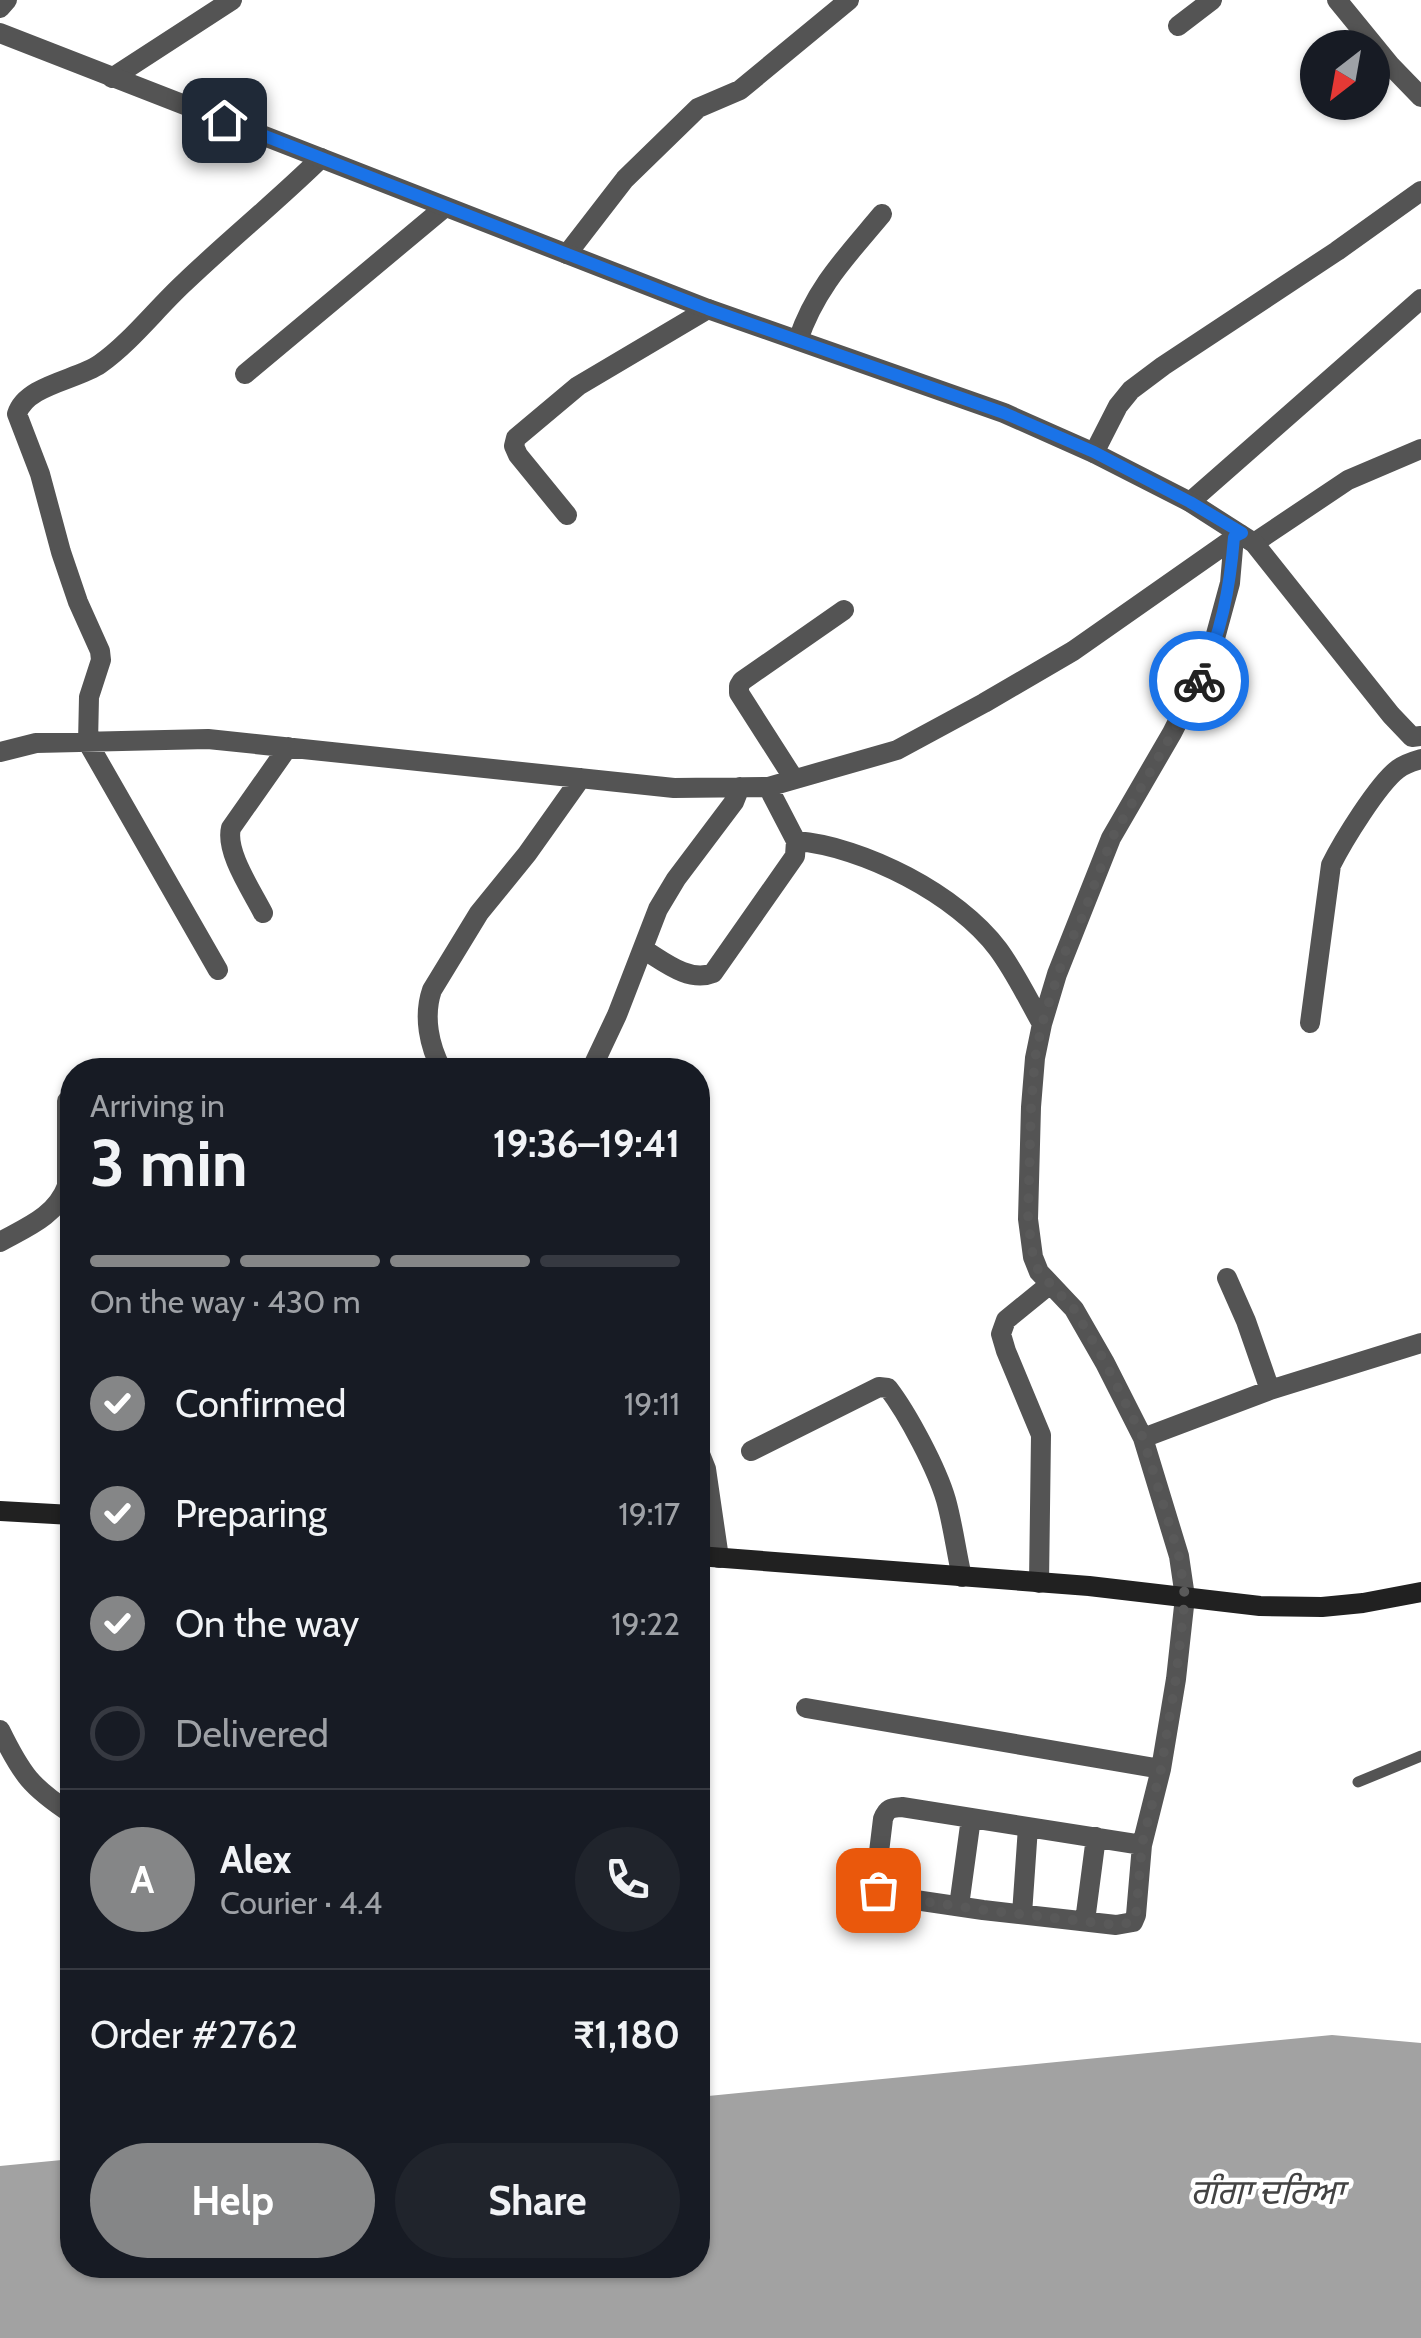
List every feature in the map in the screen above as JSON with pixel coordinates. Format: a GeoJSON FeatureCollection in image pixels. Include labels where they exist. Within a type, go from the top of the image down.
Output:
{"type":"FeatureCollection","features":[{"type":"Feature","properties":{"kind":"main road"},"geometry":{"type":"LineString","coordinates":[[0,1511],[60,1514]]}},
{"type":"Feature","properties":{"kind":"main road"},"geometry":{"type":"LineString","coordinates":[[710,1557],[1039,1583],[1260,1606],[1322,1607],[1421,1592]]}},
{"type":"Feature","properties":{"kind":"street"},"geometry":{"type":"LineString","coordinates":[[0,8],[7,0]]}},
{"type":"Feature","properties":{"kind":"street"},"geometry":{"type":"LineString","coordinates":[[112,78],[232,0]]}},
{"type":"Feature","properties":{"kind":"street"},"geometry":{"type":"LineString","coordinates":[[567,254],[625,179],[698,108],[740,90],[849,0]]}},
{"type":"Feature","properties":{"kind":"street"},"geometry":{"type":"LineString","coordinates":[[1178,26],[1212,0]]}},
{"type":"Feature","properties":{"kind":"street"},"geometry":{"type":"LineString","coordinates":[[1336,0],[1421,98]]}},
{"type":"Feature","properties":{"kind":"street"},"geometry":{"type":"LineString","coordinates":[[0,33],[708,309],[1004,413],[1094,452],[1190,502],[1243,538],[1419,746],[1384,785],[1332,864],[1310,1023]]}},
{"type":"Feature","properties":{"kind":"street"},"geometry":{"type":"LineString","coordinates":[[218,970],[88,742],[89,697],[101,660],[100,650],[78,602],[17,411],[54,383],[90,370],[113,354],[184,282],[276,203],[321,158]]}},
{"type":"Feature","properties":{"kind":"street"},"geometry":{"type":"LineString","coordinates":[[1094,452],[1118,406],[1132,390],[1421,191]]}},
{"type":"Feature","properties":{"kind":"street"},"geometry":{"type":"LineString","coordinates":[[245,374],[444,207]]}},
{"type":"Feature","properties":{"kind":"street"},"geometry":{"type":"LineString","coordinates":[[798,340],[819,291],[882,214]]}},
{"type":"Feature","properties":{"kind":"street"},"geometry":{"type":"LineString","coordinates":[[1190,502],[1421,299]]}},
{"type":"Feature","properties":{"kind":"street"},"geometry":{"type":"LineString","coordinates":[[567,515],[518,455],[516,438],[578,386],[708,309]]}},
{"type":"Feature","properties":{"kind":"street"},"geometry":{"type":"LineString","coordinates":[[0,752],[36,742],[208,739],[674,788],[768,787],[897,750],[1072,651],[1243,538],[1348,480],[1421,449]]}},
{"type":"Feature","properties":{"kind":"street"},"geometry":{"type":"LineString","coordinates":[[1142,1844],[891,1808],[883,1819],[876,1885],[888,1896],[1116,1925],[1133,1922],[1136,1915],[1142,1844],[1161,1769],[1185,1597],[1179,1556],[1143,1438],[1074,1309],[1039,1272],[1033,1257],[1028,1219],[1031,1107],[1042,1024],[1066,950],[1112,838],[1209,660],[1243,538]]}},
{"type":"Feature","properties":{"kind":"street"},"geometry":{"type":"LineString","coordinates":[[794,780],[739,692],[739,686],[844,610]]}},
{"type":"Feature","properties":{"kind":"street"},"geometry":{"type":"LineString","coordinates":[[263,913],[229,838],[231,828],[288,747]]}},
{"type":"Feature","properties":{"kind":"street"},"geometry":{"type":"LineString","coordinates":[[436,1058],[427,1022],[432,990],[479,913],[528,854],[581,778]]}},
{"type":"Feature","properties":{"kind":"street"},"geometry":{"type":"LineString","coordinates":[[597,1058],[658,909],[734,802],[740,787]]}},
{"type":"Feature","properties":{"kind":"street"},"geometry":{"type":"LineString","coordinates":[[643,949],[686,973],[707,977],[713,974],[795,856],[796,841],[768,787]]}},
{"type":"Feature","properties":{"kind":"street"},"geometry":{"type":"LineString","coordinates":[[796,841],[824,843],[855,854],[951,902],[998,950],[1042,1024]]}},
{"type":"Feature","properties":{"kind":"street"},"geometry":{"type":"LineString","coordinates":[[0,1242],[53,1211],[60,1202]]}},
{"type":"Feature","properties":{"kind":"street"},"geometry":{"type":"LineString","coordinates":[[1227,1278],[1270,1390]]}},
{"type":"Feature","properties":{"kind":"street"},"geometry":{"type":"LineString","coordinates":[[1039,1583],[1040,1435],[1000,1334],[1006,1320],[1049,1284]]}},
{"type":"Feature","properties":{"kind":"street"},"geometry":{"type":"LineString","coordinates":[[1143,1438],[1270,1390],[1421,1343]]}},
{"type":"Feature","properties":{"kind":"street"},"geometry":{"type":"LineString","coordinates":[[751,1451],[878,1387],[888,1388],[922,1446],[945,1497],[962,1577]]}},
{"type":"Feature","properties":{"kind":"street"},"geometry":{"type":"LineString","coordinates":[[806,1708],[1161,1769]]}},
{"type":"Feature","properties":{"kind":"street"},"geometry":{"type":"LineString","coordinates":[[0,1730],[29,1781],[60,1806]]}},
{"type":"Feature","properties":{"kind":"street"},"geometry":{"type":"LineString","coordinates":[[959,1906],[971,1818]]}},
{"type":"Feature","properties":{"kind":"street"},"geometry":{"type":"LineString","coordinates":[[1022,1914],[1028,1827]]}},
{"type":"Feature","properties":{"kind":"street"},"geometry":{"type":"LineString","coordinates":[[1085,1921],[1096,1838]]}},
{"type":"Feature","properties":{"kind":"lane"},"geometry":{"type":"LineString","coordinates":[[1358,1782],[1421,1756]]}},
{"type":"Feature","properties":{"kind":"water","name":"ਗੰਗਾ ਦਰਿਆ"},"geometry":{"type":"Polygon","coordinates":[[[1332,2035],[1421,2043],[1421,2338],[0,2338],[0,2166],[60,2160],[60,2278],[710,2278],[710,2096],[1332,2035]]]}},
{"type":"Feature","properties":{"kind":"way so far"},"geometry":{"type":"LineString","coordinates":[[878,1890],[888,1896],[983,1910],[1116,1925],[1128,1925],[1136,1915],[1142,1844],[1161,1769],[1185,1597],[1179,1556],[1143,1438],[1074,1309],[1039,1272],[1033,1257],[1028,1219],[1031,1107],[1042,1024],[1066,950],[1112,838],[1199,681]]}},
{"type":"Feature","properties":{"kind":"route"},"geometry":{"type":"LineString","coordinates":[[224,120],[708,309],[1004,413],[1094,452],[1190,502],[1242,533],[1234,537],[1230,583],[1219,630],[1199,681]]}}]}
